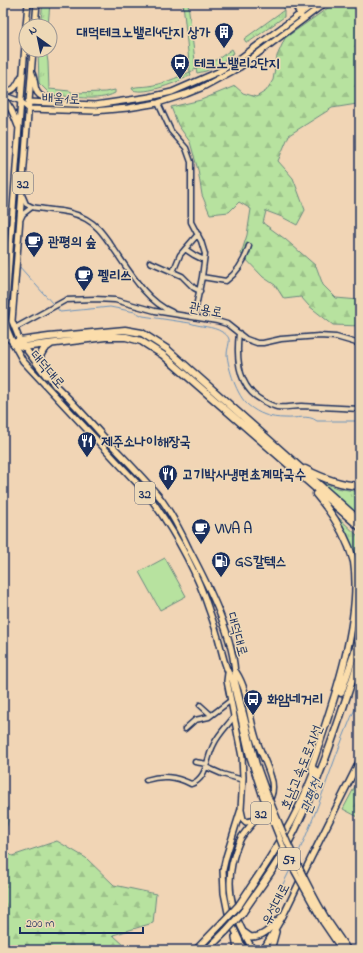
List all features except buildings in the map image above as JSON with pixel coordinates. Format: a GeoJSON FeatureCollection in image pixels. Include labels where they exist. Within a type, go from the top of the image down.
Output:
{"type":"FeatureCollection","features":[{"type":"Feature","properties":{"kind":"highway"},"geometry":{"type":"LineString","coordinates":[[21,344],[49,337],[125,330],[142,333],[167,349],[360,521]]}},
{"type":"Feature","properties":{"kind":"highway"},"geometry":{"type":"LineString","coordinates":[[13,343],[52,344],[105,337],[126,337],[141,341],[163,355],[360,527]]}},
{"type":"Feature","properties":{"kind":"highway"},"geometry":{"type":"LineString","coordinates":[[52,344],[44,349],[40,356],[41,363],[55,385]]}},
{"type":"Feature","properties":{"kind":"highway"},"geometry":{"type":"LineString","coordinates":[[292,461],[327,479],[360,486]]}},
{"type":"Feature","properties":{"kind":"highway"},"geometry":{"type":"LineString","coordinates":[[302,477],[333,514],[344,534],[354,563],[358,593],[357,617],[349,653],[312,766],[313,773]]}},
{"type":"Feature","properties":{"kind":"highway","name":"호남고속도로지선"},"geometry":{"type":"LineString","coordinates":[[196,950],[239,905],[279,845],[292,822],[313,773],[360,636]]}},
{"type":"Feature","properties":{"kind":"highway","name":"호남고속도로지선"},"geometry":{"type":"LineString","coordinates":[[207,950],[243,912],[285,850],[309,800],[346,702],[360,656]]}},
{"type":"Feature","properties":{"kind":"main road"},"geometry":{"type":"LineString","coordinates":[[27,18],[28,3]]}},
{"type":"Feature","properties":{"kind":"main road"},"geometry":{"type":"LineString","coordinates":[[36,18],[37,3]]}},
{"type":"Feature","properties":{"kind":"main road"},"geometry":{"type":"LineString","coordinates":[[294,3],[301,17]]}},
{"type":"Feature","properties":{"kind":"main road","name":"배울1로"},"geometry":{"type":"LineString","coordinates":[[20,101],[29,109],[94,111],[128,108],[158,103],[201,88],[240,67],[301,17],[315,3]]}},
{"type":"Feature","properties":{"kind":"main road","name":"배울1로"},"geometry":{"type":"LineString","coordinates":[[20,101],[95,105],[150,97],[172,92],[218,72],[301,17],[325,3]]}},
{"type":"Feature","properties":{"kind":"main road","name":"대덕대로"},"geometry":{"type":"LineString","coordinates":[[24,58],[8,263],[5,318],[7,329],[23,361],[149,496],[182,549],[205,596],[228,673],[232,679],[249,754],[264,792]]}},
{"type":"Feature","properties":{"kind":"main road","name":"대덕대로"},"geometry":{"type":"LineString","coordinates":[[33,58],[12,320],[21,344],[55,385],[123,456],[161,500],[183,536],[216,603],[229,642],[236,671],[235,680],[264,792]]}},
{"type":"Feature","properties":{"kind":"main road"},"geometry":{"type":"LineString","coordinates":[[3,92],[10,92],[14,89],[23,72]]}},
{"type":"Feature","properties":{"kind":"main road"},"geometry":{"type":"LineString","coordinates":[[32,72],[35,78],[37,94],[45,98],[58,101],[61,104]]}},
{"type":"Feature","properties":{"kind":"main road"},"geometry":{"type":"LineString","coordinates":[[3,99],[8,104],[19,127]]}},
{"type":"Feature","properties":{"kind":"main road","name":"대덕대로"},"geometry":{"type":"LineString","coordinates":[[236,671],[242,680],[256,737],[272,780],[271,797],[264,810],[240,840],[234,856],[230,875],[230,895],[233,907],[241,929],[253,950]]}},
{"type":"Feature","properties":{"kind":"main road","name":"대덕대로"},"geometry":{"type":"LineString","coordinates":[[228,673],[227,681],[230,701],[242,757],[243,780],[241,809],[223,870],[225,904],[234,932],[244,950]]}},
{"type":"Feature","properties":{"kind":"main road","name":"유성대로"},"geometry":{"type":"LineString","coordinates":[[263,950],[285,912],[360,760]]}},
{"type":"Feature","properties":{"kind":"main road","name":"57"},"geometry":{"type":"LineString","coordinates":[[264,792],[295,862],[324,920],[342,950]]}},
{"type":"Feature","properties":{"kind":"main road"},"geometry":{"type":"LineString","coordinates":[[241,809],[243,819],[246,822],[256,820]]}},
{"type":"Feature","properties":{"kind":"main road"},"geometry":{"type":"LineString","coordinates":[[241,929],[251,937],[260,936],[265,934],[285,912]]}},
{"type":"Feature","properties":{"kind":"main road","name":"57"},"geometry":{"type":"LineString","coordinates":[[324,920],[348,950]]}},
{"type":"Feature","properties":{"kind":"main road"},"geometry":{"type":"LineString","coordinates":[[271,950],[277,927]]}},
{"type":"Feature","properties":{"kind":"main road"},"geometry":{"type":"LineString","coordinates":[[234,932],[240,940],[243,941],[245,936]]}},
{"type":"Feature","properties":{"kind":"main road","name":"32"},"geometry":{"type":"LineString","coordinates":[[234,932],[237,950]]}},
{"type":"Feature","properties":{"kind":"street"},"geometry":{"type":"LineString","coordinates":[[3,96],[20,101]]}},
{"type":"Feature","properties":{"kind":"street"},"geometry":{"type":"LineString","coordinates":[[158,103],[171,131],[186,148],[191,162],[191,222],[204,249],[202,277],[194,317]]}},
{"type":"Feature","properties":{"kind":"street"},"geometry":{"type":"LineString","coordinates":[[22,191],[23,199],[26,204],[32,207],[64,211],[85,218],[99,228],[147,295],[158,304],[180,315]]}},
{"type":"Feature","properties":{"kind":"street"},"geometry":{"type":"LineString","coordinates":[[20,221],[23,214],[32,207]]}},
{"type":"Feature","properties":{"kind":"street"},"geometry":{"type":"LineString","coordinates":[[173,272],[180,255],[198,234]]}},
{"type":"Feature","properties":{"kind":"street"},"geometry":{"type":"LineString","coordinates":[[202,277],[226,281],[238,270],[247,255],[250,246]]}},
{"type":"Feature","properties":{"kind":"street"},"geometry":{"type":"LineString","coordinates":[[185,249],[204,260]]}},
{"type":"Feature","properties":{"kind":"street"},"geometry":{"type":"LineString","coordinates":[[150,262],[182,276],[194,288],[200,290]]}},
{"type":"Feature","properties":{"kind":"street","name":"관용로"},"geometry":{"type":"LineString","coordinates":[[15,328],[66,300],[95,299],[114,300],[227,324],[246,339],[257,343],[281,339],[325,336],[336,337],[360,344]]}},
{"type":"Feature","properties":{"kind":"street"},"geometry":{"type":"LineString","coordinates":[[156,310],[158,304]]}},
{"type":"Feature","properties":{"kind":"street"},"geometry":{"type":"LineString","coordinates":[[239,333],[237,347],[240,373],[251,392],[258,398],[276,407],[291,406],[360,409]]}},
{"type":"Feature","properties":{"kind":"street"},"geometry":{"type":"LineString","coordinates":[[3,334],[13,343]]}},
{"type":"Feature","properties":{"kind":"street"},"geometry":{"type":"LineString","coordinates":[[185,729],[195,720],[211,715],[230,701]]}},
{"type":"Feature","properties":{"kind":"street"},"geometry":{"type":"LineString","coordinates":[[200,705],[211,715]]}},
{"type":"Feature","properties":{"kind":"street"},"geometry":{"type":"LineString","coordinates":[[146,780],[157,777],[172,777],[192,783],[199,780],[207,765],[214,743],[233,718]]}},
{"type":"Feature","properties":{"kind":"street"},"geometry":{"type":"LineString","coordinates":[[195,762],[207,765],[222,774],[243,780]]}},
{"type":"Feature","properties":{"kind":"green space"},"geometry":{"type":"Polygon","coordinates":[[[43,3],[50,3],[49,18],[41,18],[43,3]]]}},
{"type":"Feature","properties":{"kind":"green space"},"geometry":{"type":"Polygon","coordinates":[[[183,3],[188,3],[196,69],[190,72],[183,3]]]}},
{"type":"Feature","properties":{"kind":"green space"},"geometry":{"type":"Polygon","coordinates":[[[283,3],[288,3],[284,10],[283,3]]]}},
{"type":"Feature","properties":{"kind":"green space"},"geometry":{"type":"Polygon","coordinates":[[[335,3],[360,3],[360,105],[357,104],[332,108],[289,135],[278,161],[293,178],[305,210],[297,225],[266,211],[263,223],[285,239],[316,266],[323,285],[336,298],[359,300],[360,326],[333,325],[309,306],[301,297],[284,299],[275,285],[263,277],[241,254],[247,235],[251,209],[239,202],[229,212],[210,214],[202,195],[198,170],[190,142],[178,125],[171,107],[201,100],[235,86],[243,93],[256,97],[266,91],[273,80],[277,56],[285,38],[335,3]]]}},
{"type":"Feature","properties":{"kind":"green space"},"geometry":{"type":"Polygon","coordinates":[[[284,10],[284,17],[249,42],[246,42],[244,39],[284,10]]]}},
{"type":"Feature","properties":{"kind":"green space"},"geometry":{"type":"Polygon","coordinates":[[[232,49],[234,53],[227,57],[224,61],[206,71],[197,73],[196,69],[218,59],[232,49]]]}},
{"type":"Feature","properties":{"kind":"green space"},"geometry":{"type":"Polygon","coordinates":[[[38,58],[47,58],[49,89],[70,91],[73,93],[105,92],[115,90],[115,93],[100,98],[52,96],[39,83],[38,58]]]}},
{"type":"Feature","properties":{"kind":"green space"},"geometry":{"type":"Polygon","coordinates":[[[190,72],[191,75],[162,87],[146,91],[133,90],[132,88],[159,84],[190,72]]]}},
{"type":"Feature","properties":{"kind":"green space"},"geometry":{"type":"Polygon","coordinates":[[[316,480],[337,488],[360,492],[360,518],[316,480]]]}},
{"type":"Feature","properties":{"kind":"green space"},"geometry":{"type":"Polygon","coordinates":[[[338,517],[360,538],[360,594],[358,569],[349,541],[338,517]]]}},
{"type":"Feature","properties":{"kind":"green space"},"geometry":{"type":"Polygon","coordinates":[[[165,558],[186,596],[160,610],[139,572],[165,558]]]}},
{"type":"Feature","properties":{"kind":"green space"},"geometry":{"type":"Polygon","coordinates":[[[360,777],[360,818],[343,809],[360,777]]]}},
{"type":"Feature","properties":{"kind":"green space"},"geometry":{"type":"Polygon","coordinates":[[[7,807],[8,821],[3,841],[3,808],[7,807]]]}},
{"type":"Feature","properties":{"kind":"green space"},"geometry":{"type":"Polygon","coordinates":[[[57,841],[86,858],[114,885],[156,894],[153,923],[113,935],[125,946],[136,950],[3,950],[3,847],[12,856],[57,841]]]}},
{"type":"Feature","properties":{"kind":"waterway"},"geometry":{"type":"LineString","coordinates":[[3,248],[8,253]]}},
{"type":"Feature","properties":{"kind":"waterway"},"geometry":{"type":"LineString","coordinates":[[18,265],[53,304]]}},
{"type":"Feature","properties":{"kind":"waterway"},"geometry":{"type":"LineString","coordinates":[[57,308],[60,312],[110,307],[135,312],[143,316],[190,323],[218,330],[225,334],[229,339],[227,354],[231,374],[237,389],[244,401],[256,411],[265,415],[280,418],[306,417],[317,421],[360,421]]}},
{"type":"Feature","properties":{"kind":"waterway","name":"관평천"},"geometry":{"type":"LineString","coordinates":[[296,858],[360,698]]}},
{"type":"Feature","properties":{"kind":"waterway","name":"관평천"},"geometry":{"type":"LineString","coordinates":[[281,899],[283,884],[291,868]]}},
{"type":"Feature","properties":{"kind":"place","name":"대덕테크노밸리4단지 상가"},"geometry":{"type":"Point","coordinates":[224,49]}},
{"type":"Feature","properties":{"kind":"place","name":"테크노밸리2단지"},"geometry":{"type":"Point","coordinates":[180,80]}},
{"type":"Feature","properties":{"kind":"place","name":"관평의 숲"},"geometry":{"type":"Point","coordinates":[34,258]}},
{"type":"Feature","properties":{"kind":"place","name":"펠리쓰"},"geometry":{"type":"Point","coordinates":[84,292]}},
{"type":"Feature","properties":{"kind":"place","name":"제주소나이해장국"},"geometry":{"type":"Point","coordinates":[87,458]}},
{"type":"Feature","properties":{"kind":"place","name":"고기박사냉면초계막국수"},"geometry":{"type":"Point","coordinates":[168,491]}},
{"type":"Feature","properties":{"kind":"place","name":"VIVA A"},"geometry":{"type":"Point","coordinates":[201,545]}},
{"type":"Feature","properties":{"kind":"place","name":"GS칼텍스"},"geometry":{"type":"Point","coordinates":[221,578]}},
{"type":"Feature","properties":{"kind":"place","name":"화암네거리"},"geometry":{"type":"Point","coordinates":[253,716]}}]}
